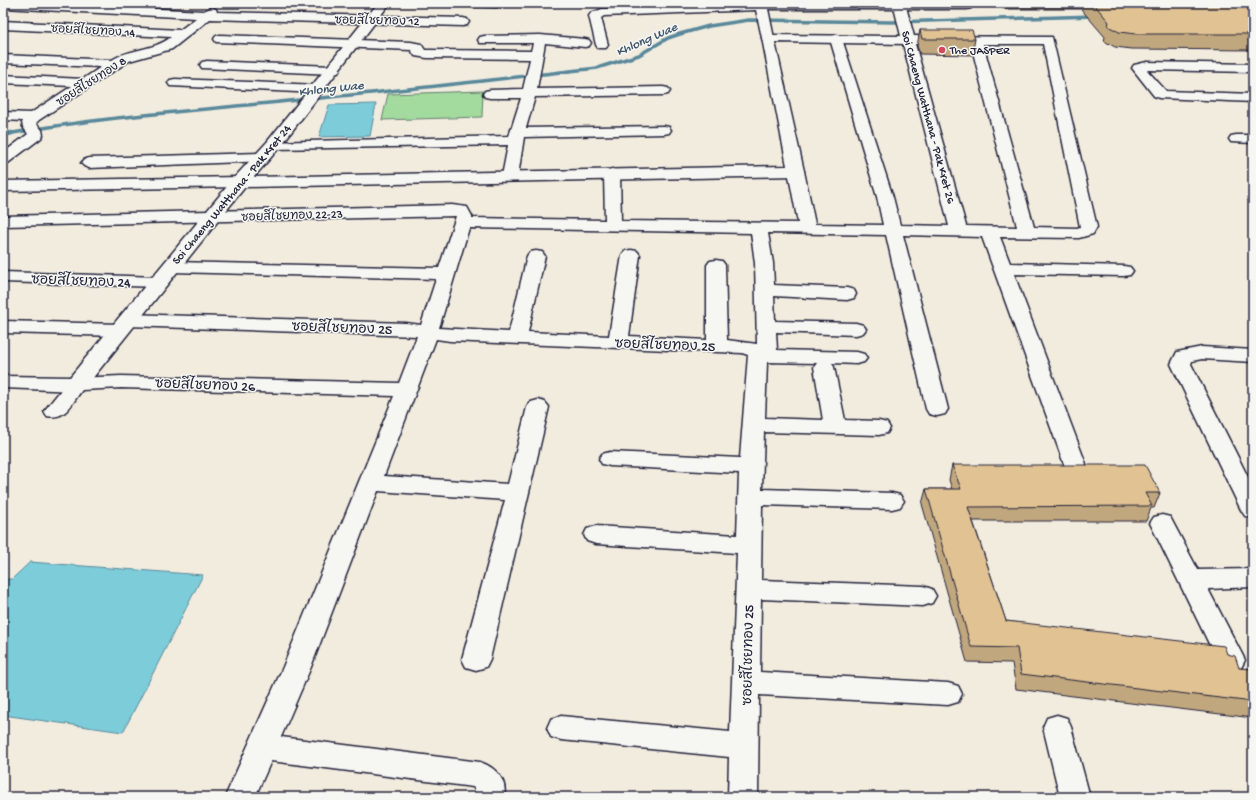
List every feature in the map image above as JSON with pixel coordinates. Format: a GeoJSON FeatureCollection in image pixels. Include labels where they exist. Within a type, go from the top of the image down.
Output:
{"type":"FeatureCollection","features":[{"type":"Feature","properties":{"kind":"street","name":"ซอยสีไชยทอง 8"},"geometry":{"type":"LineString","coordinates":[[3,160],[36,135],[33,125],[86,83],[115,64],[133,55],[168,46],[222,3]]}},
{"type":"Feature","properties":{"kind":"street","name":"Soi Chaeng Watthana - Pak Kret 24"},"geometry":{"type":"LineString","coordinates":[[76,384],[312,96],[384,3]]}},
{"type":"Feature","properties":{"kind":"street"},"geometry":{"type":"LineString","coordinates":[[464,3],[496,4]]}},
{"type":"Feature","properties":{"kind":"street"},"geometry":{"type":"LineString","coordinates":[[762,4],[807,228]]}},
{"type":"Feature","properties":{"kind":"street"},"geometry":{"type":"LineString","coordinates":[[602,45],[595,16],[602,13],[762,4],[899,4],[968,6]]}},
{"type":"Feature","properties":{"kind":"street","name":"Soi Chaeng Watthana - Pak Kret 26"},"geometry":{"type":"LineString","coordinates":[[899,4],[959,230]]}},
{"type":"Feature","properties":{"kind":"street","name":"ซอยสีไชยทอง 12"},"geometry":{"type":"LineString","coordinates":[[3,5],[207,15],[463,22]]}},
{"type":"Feature","properties":{"kind":"street","name":"ซอยสีไชยทอง 14"},"geometry":{"type":"LineString","coordinates":[[3,25],[183,34]]}},
{"type":"Feature","properties":{"kind":"street"},"geometry":{"type":"LineString","coordinates":[[768,38],[836,40],[976,40],[1027,232]]}},
{"type":"Feature","properties":{"kind":"street"},"geometry":{"type":"LineString","coordinates":[[220,39],[411,46],[417,47],[420,53],[427,54],[537,55]]}},
{"type":"Feature","properties":{"kind":"street"},"geometry":{"type":"LineString","coordinates":[[484,40],[540,39],[585,43]]}},
{"type":"Feature","properties":{"kind":"street"},"geometry":{"type":"LineString","coordinates":[[510,176],[517,136],[529,93],[540,39]]}},
{"type":"Feature","properties":{"kind":"street"},"geometry":{"type":"LineString","coordinates":[[836,40],[885,197],[937,409]]}},
{"type":"Feature","properties":{"kind":"street","name":"ซอยสีไชยทอง 22-23"},"geometry":{"type":"LineString","coordinates":[[3,221],[452,210],[462,217],[613,225],[1079,233],[1087,230],[1089,227],[1048,40],[976,40]]}},
{"type":"Feature","properties":{"kind":"street"},"geometry":{"type":"LineString","coordinates":[[3,59],[115,64]]}},
{"type":"Feature","properties":{"kind":"street"},"geometry":{"type":"LineString","coordinates":[[207,65],[333,70]]}},
{"type":"Feature","properties":{"kind":"street"},"geometry":{"type":"LineString","coordinates":[[1253,68],[1147,66],[1139,68],[1159,93],[1164,95],[1253,98]]}},
{"type":"Feature","properties":{"kind":"street"},"geometry":{"type":"LineString","coordinates":[[3,79],[86,83]]}},
{"type":"Feature","properties":{"kind":"street"},"geometry":{"type":"LineString","coordinates":[[174,83],[312,96]]}},
{"type":"Feature","properties":{"kind":"street"},"geometry":{"type":"LineString","coordinates":[[490,94],[529,93],[614,86],[663,91]]}},
{"type":"Feature","properties":{"kind":"street"},"geometry":{"type":"LineString","coordinates":[[3,116],[33,125]]}},
{"type":"Feature","properties":{"kind":"street"},"geometry":{"type":"LineString","coordinates":[[273,144],[664,130]]}},
{"type":"Feature","properties":{"kind":"street"},"geometry":{"type":"LineString","coordinates":[[1236,139],[1253,139]]}},
{"type":"Feature","properties":{"kind":"street"},"geometry":{"type":"LineString","coordinates":[[89,163],[260,158]]}},
{"type":"Feature","properties":{"kind":"street"},"geometry":{"type":"LineString","coordinates":[[3,186],[796,171]]}},
{"type":"Feature","properties":{"kind":"street"},"geometry":{"type":"LineString","coordinates":[[612,174],[613,225]]}},
{"type":"Feature","properties":{"kind":"street"},"geometry":{"type":"LineString","coordinates":[[240,797],[297,666],[372,483],[428,333],[462,217]]}},
{"type":"Feature","properties":{"kind":"street"},"geometry":{"type":"LineString","coordinates":[[759,227],[764,263],[768,356],[857,358]]}},
{"type":"Feature","properties":{"kind":"street"},"geometry":{"type":"LineString","coordinates":[[989,231],[1075,464]]}},
{"type":"Feature","properties":{"kind":"street"},"geometry":{"type":"LineString","coordinates":[[618,342],[631,255]]}},
{"type":"Feature","properties":{"kind":"street"},"geometry":{"type":"LineString","coordinates":[[516,338],[536,256]]}},
{"type":"Feature","properties":{"kind":"street"},"geometry":{"type":"LineString","coordinates":[[716,265],[717,346]]}},
{"type":"Feature","properties":{"kind":"street"},"geometry":{"type":"LineString","coordinates":[[172,267],[446,274]]}},
{"type":"Feature","properties":{"kind":"street"},"geometry":{"type":"LineString","coordinates":[[1003,268],[1124,271]]}},
{"type":"Feature","properties":{"kind":"street","name":"ซอยสีไชยทอง 24"},"geometry":{"type":"LineString","coordinates":[[3,277],[159,282]]}},
{"type":"Feature","properties":{"kind":"street"},"geometry":{"type":"LineString","coordinates":[[764,290],[847,294]]}},
{"type":"Feature","properties":{"kind":"street"},"geometry":{"type":"LineString","coordinates":[[3,327],[124,325]]}},
{"type":"Feature","properties":{"kind":"street","name":"ซอยสีไชยทอง 25"},"geometry":{"type":"LineString","coordinates":[[124,325],[406,329],[428,333],[717,346],[753,349],[758,353],[751,466],[744,797]]}},
{"type":"Feature","properties":{"kind":"street"},"geometry":{"type":"LineString","coordinates":[[766,326],[856,329]]}},
{"type":"Feature","properties":{"kind":"street"},"geometry":{"type":"LineString","coordinates":[[1253,356],[1202,353],[1184,356],[1181,364],[1253,510]]}},
{"type":"Feature","properties":{"kind":"street"},"geometry":{"type":"LineString","coordinates":[[824,367],[835,427]]}},
{"type":"Feature","properties":{"kind":"street","name":"ซอยสีไชยทอง 26"},"geometry":{"type":"LineString","coordinates":[[3,382],[76,384],[121,382],[407,390]]}},
{"type":"Feature","properties":{"kind":"street"},"geometry":{"type":"LineString","coordinates":[[55,411],[76,384]]}},
{"type":"Feature","properties":{"kind":"street"},"geometry":{"type":"LineString","coordinates":[[476,659],[538,407]]}},
{"type":"Feature","properties":{"kind":"street"},"geometry":{"type":"LineString","coordinates":[[754,425],[880,428]]}},
{"type":"Feature","properties":{"kind":"street"},"geometry":{"type":"LineString","coordinates":[[610,459],[751,466]]}},
{"type":"Feature","properties":{"kind":"street"},"geometry":{"type":"LineString","coordinates":[[372,483],[518,493]]}},
{"type":"Feature","properties":{"kind":"street"},"geometry":{"type":"LineString","coordinates":[[751,497],[892,501]]}},
{"type":"Feature","properties":{"kind":"street"},"geometry":{"type":"LineString","coordinates":[[1162,523],[1231,660]]}},
{"type":"Feature","properties":{"kind":"street"},"geometry":{"type":"LineString","coordinates":[[596,535],[750,545]]}},
{"type":"Feature","properties":{"kind":"street"},"geometry":{"type":"LineString","coordinates":[[1190,580],[1253,578]]}},
{"type":"Feature","properties":{"kind":"street"},"geometry":{"type":"LineString","coordinates":[[748,589],[923,596]]}},
{"type":"Feature","properties":{"kind":"street"},"geometry":{"type":"LineString","coordinates":[[746,684],[948,694]]}},
{"type":"Feature","properties":{"kind":"street"},"geometry":{"type":"LineString","coordinates":[[1056,727],[1075,797]]}},
{"type":"Feature","properties":{"kind":"street"},"geometry":{"type":"LineString","coordinates":[[561,728],[745,746]]}},
{"type":"Feature","properties":{"kind":"street"},"geometry":{"type":"LineString","coordinates":[[261,747],[480,775],[488,781],[491,792],[490,797]]}},
{"type":"Feature","properties":{"kind":"green space"},"geometry":{"type":"Polygon","coordinates":[[[483,91],[482,117],[382,120],[388,94],[483,91]]]}},
{"type":"Feature","properties":{"kind":"water"},"geometry":{"type":"Polygon","coordinates":[[[376,104],[370,136],[319,137],[329,105],[376,104]]]}},
{"type":"Feature","properties":{"kind":"water"},"geometry":{"type":"Polygon","coordinates":[[[30,562],[203,575],[123,732],[3,715],[3,579],[12,579],[30,562]]]}},
{"type":"Feature","properties":{"kind":"building"},"geometry":{"type":"Polygon","coordinates":[[[1093,3],[1253,3],[1253,34],[1136,34],[1119,32],[1108,26],[1109,22],[1093,3]]]}},
{"type":"Feature","properties":{"kind":"building"},"geometry":{"type":"Polygon","coordinates":[[[920,30],[972,30],[975,39],[922,39],[920,30]]]}},
{"type":"Feature","properties":{"kind":"building"},"geometry":{"type":"Polygon","coordinates":[[[952,465],[1145,465],[1160,493],[1145,493],[1152,506],[968,507],[1006,621],[1224,646],[1227,654],[1235,656],[1239,668],[1253,669],[1253,702],[1021,674],[1017,648],[971,647],[926,489],[961,489],[952,465]]]}},
{"type":"Feature","properties":{"kind":"waterway","name":"Khlong Wae"},"geometry":{"type":"LineString","coordinates":[[9,134],[80,122],[189,110],[373,93],[597,68],[639,55],[668,38],[680,34],[709,26],[749,20],[892,22],[1095,16]]}},
{"type":"Feature","properties":{"kind":"waterway","name":"Khlong Wae"},"geometry":{"type":"LineString","coordinates":[[3,135],[9,134]]}},
{"type":"Feature","properties":{"kind":"place","name":"The JASPER"},"geometry":{"type":"Point","coordinates":[942,50]}}]}
